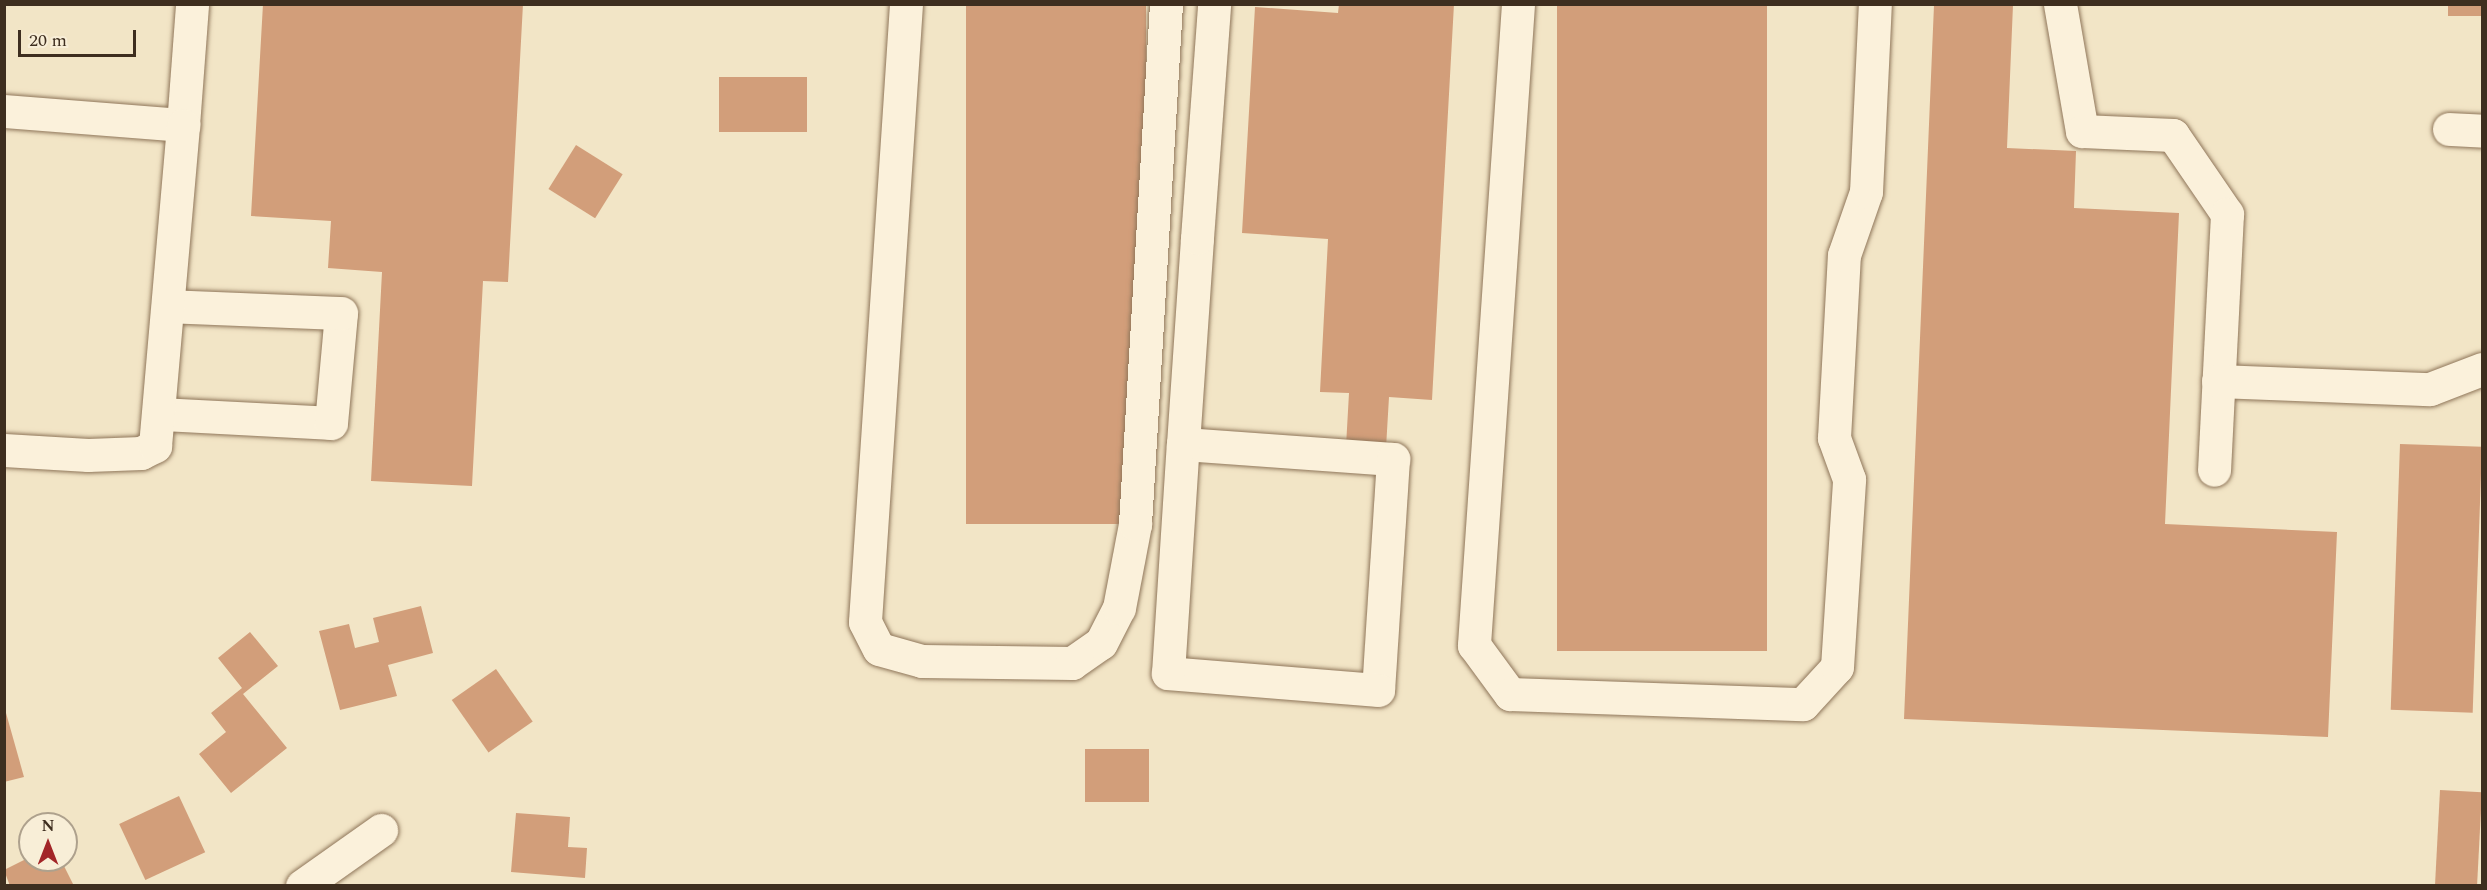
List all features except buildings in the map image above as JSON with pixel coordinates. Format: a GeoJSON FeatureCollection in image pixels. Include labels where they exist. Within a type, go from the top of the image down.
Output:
{"type":"FeatureCollection","features":[{"type":"Feature","properties":{"kind":"street"},"geometry":{"type":"LineString","coordinates":[[4,450],[141,453],[155,446],[161,414],[192,4]]}},
{"type":"Feature","properties":{"kind":"street"},"geometry":{"type":"LineString","coordinates":[[906,4],[865,622],[879,649],[922,661],[1072,663],[1101,643],[1119,608],[1135,524],[1166,4]]}},
{"type":"Feature","properties":{"kind":"street"},"geometry":{"type":"LineString","coordinates":[[1183,444],[1393,459],[1378,690],[1168,673],[1183,444],[1214,4]]}},
{"type":"Feature","properties":{"kind":"street"},"geometry":{"type":"LineString","coordinates":[[1518,4],[1474,645],[1510,694],[1803,704],[1837,667],[1849,479],[1834,438],[1844,255],[1866,192],[1875,4]]}},
{"type":"Feature","properties":{"kind":"street"},"geometry":{"type":"LineString","coordinates":[[2060,4],[2082,131],[2172,135],[2227,214],[2214,470]]}},
{"type":"Feature","properties":{"kind":"street"},"geometry":{"type":"LineString","coordinates":[[4,111],[183,125]]}},
{"type":"Feature","properties":{"kind":"street"},"geometry":{"type":"LineString","coordinates":[[2450,129],[2482,131]]}},
{"type":"Feature","properties":{"kind":"street"},"geometry":{"type":"LineString","coordinates":[[161,414],[331,423],[341,313],[169,306]]}},
{"type":"Feature","properties":{"kind":"street"},"geometry":{"type":"LineString","coordinates":[[2218,381],[2430,389],[2482,369]]}},
{"type":"Feature","properties":{"kind":"street"},"geometry":{"type":"LineString","coordinates":[[302,885],[381,830]]}}]}
